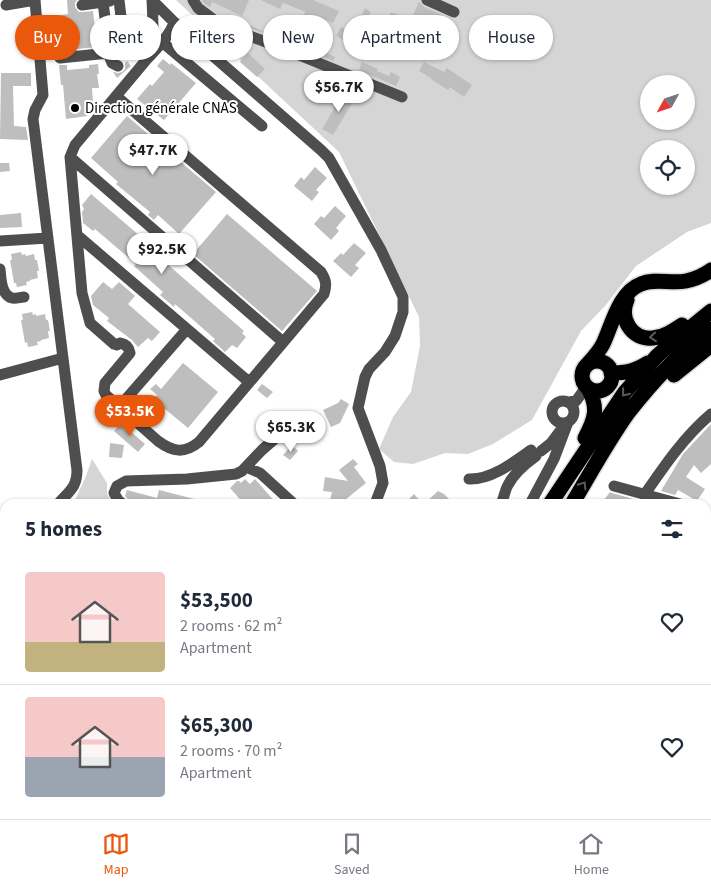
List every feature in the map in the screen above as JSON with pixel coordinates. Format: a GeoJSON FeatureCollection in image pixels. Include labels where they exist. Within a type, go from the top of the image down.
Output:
{"type":"FeatureCollection","features":[{"type":"Feature","properties":{"kind":"highway"},"geometry":{"type":"LineString","coordinates":[[553,498],[594,418],[595,402],[582,375],[586,366],[602,345],[612,320],[627,294],[634,287],[649,281],[685,281],[711,270]]}},
{"type":"Feature","properties":{"kind":"highway"},"geometry":{"type":"LineString","coordinates":[[640,284],[628,298],[624,312],[628,327],[633,333],[641,337],[650,338],[670,333],[711,307]]}},
{"type":"Feature","properties":{"kind":"highway"},"geometry":{"type":"LineString","coordinates":[[586,366],[600,362],[610,370],[630,372],[640,368],[711,311]]}},
{"type":"Feature","properties":{"kind":"highway"},"geometry":{"type":"LineString","coordinates":[[587,386],[597,391],[605,388],[611,382],[606,356],[616,321],[616,314]]}},
{"type":"Feature","properties":{"kind":"highway"},"geometry":{"type":"LineString","coordinates":[[575,499],[628,414],[670,365],[711,329]]}},
{"type":"Feature","properties":{"kind":"highway"},"geometry":{"type":"LineString","coordinates":[[595,467],[663,386],[711,345]]}},
{"type":"Feature","properties":{"kind":"highway"},"geometry":{"type":"LineString","coordinates":[[553,498],[621,398],[657,356]]}},
{"type":"Feature","properties":{"kind":"street"},"geometry":{"type":"LineString","coordinates":[[6,5],[35,0],[43,95],[35,110],[33,119],[77,470],[77,478],[73,488],[63,499]]}},
{"type":"Feature","properties":{"kind":"street"},"geometry":{"type":"LineString","coordinates":[[82,5],[120,0],[121,15]]}},
{"type":"Feature","properties":{"kind":"street"},"geometry":{"type":"LineString","coordinates":[[152,15],[152,0],[171,17]]}},
{"type":"Feature","properties":{"kind":"street"},"geometry":{"type":"LineString","coordinates":[[193,0],[198,8],[222,26],[277,46],[402,97]]}},
{"type":"Feature","properties":{"kind":"street"},"geometry":{"type":"LineString","coordinates":[[427,0],[454,12]]}},
{"type":"Feature","properties":{"kind":"street"},"geometry":{"type":"LineString","coordinates":[[103,2],[105,15]]}},
{"type":"Feature","properties":{"kind":"street"},"geometry":{"type":"LineString","coordinates":[[171,30],[162,42],[262,126]]}},
{"type":"Feature","properties":{"kind":"street"},"geometry":{"type":"LineString","coordinates":[[110,60],[118,66]]}},
{"type":"Feature","properties":{"kind":"street"},"geometry":{"type":"LineString","coordinates":[[116,96],[321,272],[326,284],[324,294],[199,442],[180,450],[173,450],[166,446],[119,407],[104,391],[105,383],[130,353],[123,343],[114,344],[90,323],[82,293],[70,157],[75,145],[116,96],[146,60]]}},
{"type":"Feature","properties":{"kind":"street"},"geometry":{"type":"LineString","coordinates":[[218,60],[329,158],[381,250],[403,297],[403,312],[395,336],[385,352],[369,369],[365,377],[358,408],[380,466],[384,483],[377,499]]}},
{"type":"Feature","properties":{"kind":"street"},"geometry":{"type":"LineString","coordinates":[[70,157],[283,342]]}},
{"type":"Feature","properties":{"kind":"street"},"geometry":{"type":"LineString","coordinates":[[77,235],[249,382]]}},
{"type":"Feature","properties":{"kind":"street"},"geometry":{"type":"LineString","coordinates":[[0,241],[48,238]]}},
{"type":"Feature","properties":{"kind":"street"},"geometry":{"type":"LineString","coordinates":[[0,270],[2,287],[7,295],[11,298],[24,297]]}},
{"type":"Feature","properties":{"kind":"street"},"geometry":{"type":"LineString","coordinates":[[119,407],[187,329]]}},
{"type":"Feature","properties":{"kind":"street"},"geometry":{"type":"LineString","coordinates":[[0,375],[63,358]]}},
{"type":"Feature","properties":{"kind":"street"},"geometry":{"type":"LineString","coordinates":[[565,420],[552,412],[554,405],[560,400],[576,401],[587,386]]}},
{"type":"Feature","properties":{"kind":"street"},"geometry":{"type":"LineString","coordinates":[[503,499],[507,485],[519,470],[550,433],[574,410],[569,402]]}},
{"type":"Feature","properties":{"kind":"street"},"geometry":{"type":"LineString","coordinates":[[565,420],[580,414],[591,425]]}},
{"type":"Feature","properties":{"kind":"street"},"geometry":{"type":"LineString","coordinates":[[645,494],[677,449],[698,425],[711,414]]}},
{"type":"Feature","properties":{"kind":"street"},"geometry":{"type":"LineString","coordinates":[[533,499],[554,459],[565,420]]}},
{"type":"Feature","properties":{"kind":"street"},"geometry":{"type":"LineString","coordinates":[[117,499],[114,493],[117,486],[126,482],[187,479],[242,472],[262,450],[287,428]]}},
{"type":"Feature","properties":{"kind":"street"},"geometry":{"type":"LineString","coordinates":[[469,479],[480,479],[536,451]]}},
{"type":"Feature","properties":{"kind":"street"},"geometry":{"type":"LineString","coordinates":[[246,467],[260,473],[289,499]]}},
{"type":"Feature","properties":{"kind":"street"},"geometry":{"type":"LineString","coordinates":[[495,472],[507,485]]}},
{"type":"Feature","properties":{"kind":"street"},"geometry":{"type":"LineString","coordinates":[[614,486],[662,499]]}},
{"type":"Feature","properties":{"kind":"shaded area"},"geometry":{"type":"Polygon","coordinates":[[[176,0],[711,0],[711,223],[687,232],[636,266],[605,306],[581,331],[532,420],[493,444],[468,454],[445,453],[413,464],[394,462],[379,449],[393,417],[411,392],[420,346],[419,317],[339,152],[240,60],[253,60],[253,15],[192,15],[176,0]]]}},
{"type":"Feature","properties":{"kind":"shaded area"},"geometry":{"type":"Polygon","coordinates":[[[711,319],[711,323],[593,457],[566,499],[562,499],[625,403],[682,343],[711,319]]]}},
{"type":"Feature","properties":{"kind":"shaded area"},"geometry":{"type":"Polygon","coordinates":[[[92,459],[107,483],[107,494],[110,499],[75,499],[92,459]]]}},
{"type":"Feature","properties":{"kind":"building"},"geometry":{"type":"Polygon","coordinates":[[[67,0],[77,0],[75,7],[79,12],[93,11],[93,15],[90,15],[90,48],[80,49],[80,15],[62,15],[68,14],[67,0]]]}},
{"type":"Feature","properties":{"kind":"building"},"geometry":{"type":"Polygon","coordinates":[[[202,0],[249,0],[242,15],[212,2],[210,7],[202,0]]]}},
{"type":"Feature","properties":{"kind":"building"},"geometry":{"type":"Polygon","coordinates":[[[261,0],[313,0],[339,11],[333,23],[333,15],[303,15],[306,12],[283,3],[280,9],[261,0]]]}},
{"type":"Feature","properties":{"kind":"building"},"geometry":{"type":"Polygon","coordinates":[[[419,2],[424,7],[441,15],[413,15],[419,2]]]}},
{"type":"Feature","properties":{"kind":"building"},"geometry":{"type":"Polygon","coordinates":[[[365,8],[371,12],[370,15],[362,15],[365,8]]]}},
{"type":"Feature","properties":{"kind":"building"},"geometry":{"type":"Polygon","coordinates":[[[253,26],[263,32],[253,29],[253,26]]]}},
{"type":"Feature","properties":{"kind":"building"},"geometry":{"type":"Polygon","coordinates":[[[341,27],[343,28],[343,40],[336,36],[341,27]]]}},
{"type":"Feature","properties":{"kind":"building"},"geometry":{"type":"Polygon","coordinates":[[[253,58],[265,69],[257,77],[240,62],[242,60],[253,60],[253,58]]]}},
{"type":"Feature","properties":{"kind":"building"},"geometry":{"type":"Polygon","coordinates":[[[163,59],[196,83],[164,120],[137,99],[164,72],[157,66],[163,59]]]}},
{"type":"Feature","properties":{"kind":"building"},"geometry":{"type":"Polygon","coordinates":[[[127,61],[131,66],[117,78],[113,72],[122,72],[127,61]]]}},
{"type":"Feature","properties":{"kind":"building"},"geometry":{"type":"Polygon","coordinates":[[[362,62],[389,76],[391,72],[400,77],[396,86],[359,70],[362,62]]]}},
{"type":"Feature","properties":{"kind":"building"},"geometry":{"type":"Polygon","coordinates":[[[424,62],[444,72],[447,68],[472,85],[464,97],[450,87],[448,90],[419,71],[424,62]]]}},
{"type":"Feature","properties":{"kind":"building"},"geometry":{"type":"Polygon","coordinates":[[[98,64],[99,88],[92,88],[93,103],[86,104],[87,116],[66,119],[59,65],[67,65],[67,70],[89,68],[89,65],[98,64]]]}},
{"type":"Feature","properties":{"kind":"building"},"geometry":{"type":"Polygon","coordinates":[[[1,73],[31,73],[31,86],[13,86],[14,126],[26,127],[28,140],[0,139],[1,73]]]}},
{"type":"Feature","properties":{"kind":"building"},"geometry":{"type":"Polygon","coordinates":[[[345,90],[356,97],[333,135],[322,129],[345,90]]]}},
{"type":"Feature","properties":{"kind":"building"},"geometry":{"type":"Polygon","coordinates":[[[127,116],[216,192],[179,234],[158,215],[154,220],[148,215],[150,212],[116,184],[118,182],[91,158],[127,116]]]}},
{"type":"Feature","properties":{"kind":"building"},"geometry":{"type":"Polygon","coordinates":[[[0,163],[9,163],[10,171],[0,172],[0,163]]]}},
{"type":"Feature","properties":{"kind":"building"},"geometry":{"type":"Polygon","coordinates":[[[315,167],[327,178],[316,190],[319,192],[312,201],[294,186],[301,177],[304,180],[315,167]]]}},
{"type":"Feature","properties":{"kind":"building"},"geometry":{"type":"Polygon","coordinates":[[[91,194],[168,260],[166,263],[244,331],[242,333],[246,337],[237,348],[232,345],[225,352],[213,341],[215,339],[175,304],[174,307],[160,295],[163,292],[134,266],[136,264],[95,229],[93,231],[83,223],[82,212],[84,209],[82,205],[91,194]]]}},
{"type":"Feature","properties":{"kind":"building"},"geometry":{"type":"Polygon","coordinates":[[[335,206],[346,216],[336,228],[339,231],[331,240],[314,224],[321,216],[324,218],[335,206]]]}},
{"type":"Feature","properties":{"kind":"building"},"geometry":{"type":"Polygon","coordinates":[[[21,213],[22,227],[0,228],[0,215],[21,213]]]}},
{"type":"Feature","properties":{"kind":"building"},"geometry":{"type":"Polygon","coordinates":[[[227,214],[317,291],[282,331],[193,254],[227,214]]]}},
{"type":"Feature","properties":{"kind":"building"},"geometry":{"type":"Polygon","coordinates":[[[354,243],[366,253],[355,265],[359,268],[351,277],[333,261],[341,253],[343,255],[354,243]]]}},
{"type":"Feature","properties":{"kind":"building"},"geometry":{"type":"Polygon","coordinates":[[[21,252],[22,255],[25,254],[26,256],[34,254],[39,271],[37,271],[38,278],[26,282],[27,285],[17,287],[16,283],[14,283],[10,260],[12,260],[11,254],[21,252]]]}},
{"type":"Feature","properties":{"kind":"building"},"geometry":{"type":"Polygon","coordinates":[[[103,282],[112,289],[119,282],[135,296],[128,304],[160,332],[152,341],[148,338],[138,347],[132,340],[107,321],[109,318],[93,305],[91,296],[103,282]]]}},
{"type":"Feature","properties":{"kind":"building"},"geometry":{"type":"Polygon","coordinates":[[[32,312],[36,316],[45,314],[50,331],[48,331],[49,338],[37,342],[38,345],[28,347],[27,342],[25,343],[21,320],[23,320],[22,314],[32,312]]]}},
{"type":"Feature","properties":{"kind":"building"},"geometry":{"type":"Polygon","coordinates":[[[183,363],[218,392],[188,428],[153,399],[157,395],[150,389],[156,384],[161,389],[183,363]]]}},
{"type":"Feature","properties":{"kind":"building"},"geometry":{"type":"Polygon","coordinates":[[[262,384],[273,392],[267,398],[257,390],[262,384]]]}},
{"type":"Feature","properties":{"kind":"building"},"geometry":{"type":"Polygon","coordinates":[[[341,399],[349,404],[340,423],[331,427],[323,410],[338,403],[341,399]]]}},
{"type":"Feature","properties":{"kind":"building"},"geometry":{"type":"Polygon","coordinates":[[[121,423],[145,444],[138,452],[114,431],[121,423]]]}},
{"type":"Feature","properties":{"kind":"building"},"geometry":{"type":"Polygon","coordinates":[[[711,424],[711,464],[701,473],[694,465],[686,477],[705,489],[698,499],[694,499],[678,490],[675,495],[661,491],[683,454],[711,424]]]}},
{"type":"Feature","properties":{"kind":"building"},"geometry":{"type":"Polygon","coordinates":[[[110,443],[124,445],[122,458],[109,457],[110,443]]]}},
{"type":"Feature","properties":{"kind":"building"},"geometry":{"type":"Polygon","coordinates":[[[292,445],[298,451],[290,460],[283,455],[292,445]]]}},
{"type":"Feature","properties":{"kind":"building"},"geometry":{"type":"Polygon","coordinates":[[[353,459],[358,464],[354,467],[366,483],[346,499],[330,499],[332,492],[323,491],[325,477],[348,481],[339,470],[353,459]]]}},
{"type":"Feature","properties":{"kind":"building"},"geometry":{"type":"Polygon","coordinates":[[[245,479],[250,484],[255,479],[273,499],[240,499],[230,488],[237,481],[241,483],[245,479]]]}},
{"type":"Feature","properties":{"kind":"building"},"geometry":{"type":"Polygon","coordinates":[[[127,490],[157,498],[159,490],[194,499],[128,499],[125,496],[127,490]]]}},
{"type":"Feature","properties":{"kind":"building"},"geometry":{"type":"Polygon","coordinates":[[[438,491],[449,499],[429,499],[438,491]]]}},
{"type":"Feature","properties":{"kind":"building"},"geometry":{"type":"Polygon","coordinates":[[[610,492],[633,499],[605,499],[610,492]]]}},
{"type":"Feature","properties":{"kind":"building"},"geometry":{"type":"Polygon","coordinates":[[[414,494],[418,499],[409,499],[414,494]]]}},
{"type":"Feature","properties":{"kind":"place","name":"Direction générale CNAS"},"geometry":{"type":"Point","coordinates":[75,108]}}]}
